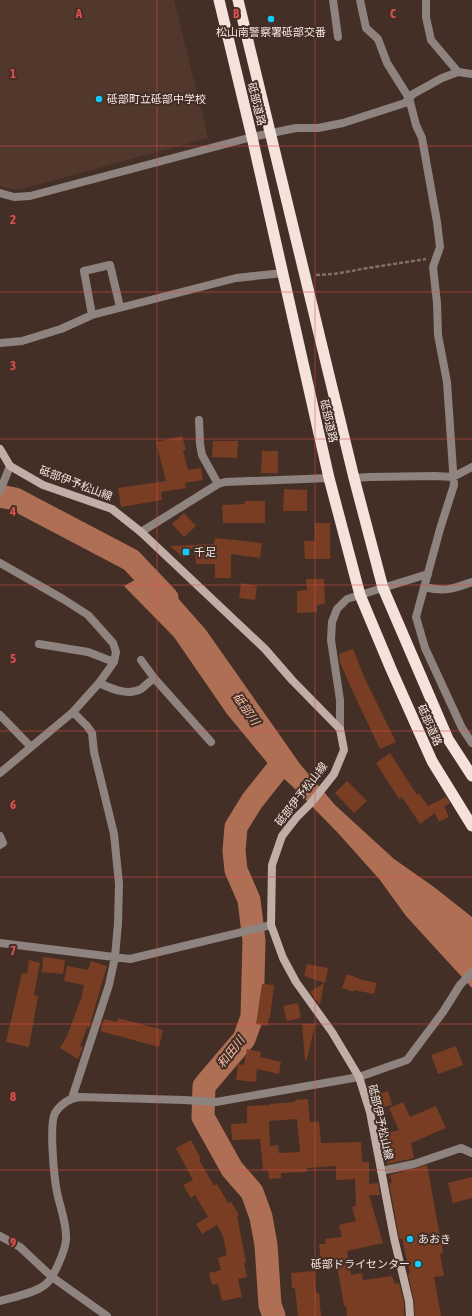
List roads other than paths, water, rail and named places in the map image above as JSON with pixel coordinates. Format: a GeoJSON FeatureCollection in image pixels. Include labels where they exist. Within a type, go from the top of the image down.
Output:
{"type":"FeatureCollection","features":[{"type":"Feature","properties":{"kind":"highway","name":"砥部道路"},"geometry":{"type":"LineString","coordinates":[[219,0],[252,137],[329,478],[360,594],[391,669],[432,761],[472,826]]}},
{"type":"Feature","properties":{"kind":"highway","name":"砥部道路"},"geometry":{"type":"LineString","coordinates":[[238,0],[269,133],[382,588],[448,739],[472,776]]}},
{"type":"Feature","properties":{"kind":"main road","name":"砥部伊予松山線"},"geometry":{"type":"LineString","coordinates":[[0,449],[10,466],[43,485],[112,509],[141,532],[265,648],[292,680],[340,730],[344,750],[334,774],[282,836],[272,865],[268,926],[296,982],[332,1032],[358,1077],[370,1112],[410,1316]]}},
{"type":"Feature","properties":{"kind":"street"},"geometry":{"type":"LineString","coordinates":[[333,0],[338,37]]}},
{"type":"Feature","properties":{"kind":"street"},"geometry":{"type":"LineString","coordinates":[[360,0],[366,28],[378,39],[387,63],[409,98],[416,124],[422,138],[440,247],[433,267],[437,303],[438,335],[447,382],[454,485],[440,529],[416,617],[426,648],[462,728],[472,743]]}},
{"type":"Feature","properties":{"kind":"street"},"geometry":{"type":"LineString","coordinates":[[426,0],[426,17],[431,40],[458,72]]}},
{"type":"Feature","properties":{"kind":"street"},"geometry":{"type":"LineString","coordinates":[[0,193],[14,197],[30,196],[269,133],[296,128],[318,128],[343,124],[404,103],[413,94],[442,78],[458,72],[472,74]]}},
{"type":"Feature","properties":{"kind":"street"},"geometry":{"type":"LineString","coordinates":[[92,315],[84,271],[110,265],[120,308]]}},
{"type":"Feature","properties":{"kind":"street"},"geometry":{"type":"LineString","coordinates":[[0,343],[22,341],[54,331],[92,315],[236,278],[283,273]]}},
{"type":"Feature","properties":{"kind":"street"},"geometry":{"type":"LineString","coordinates":[[199,420],[202,455],[218,484]]}},
{"type":"Feature","properties":{"kind":"street"},"geometry":{"type":"LineString","coordinates":[[2,487],[10,466]]}},
{"type":"Feature","properties":{"kind":"street"},"geometry":{"type":"LineString","coordinates":[[354,478],[435,476],[453,478],[472,467]]}},
{"type":"Feature","properties":{"kind":"street"},"geometry":{"type":"LineString","coordinates":[[141,532],[218,484],[225,482],[329,478]]}},
{"type":"Feature","properties":{"kind":"street"},"geometry":{"type":"LineString","coordinates":[[0,563],[63,599],[88,616],[113,643],[116,652],[114,662],[99,684],[74,712],[0,773]]}},
{"type":"Feature","properties":{"kind":"street"},"geometry":{"type":"LineString","coordinates":[[340,730],[340,700],[332,640],[332,622],[337,609],[347,600],[360,594],[428,574]]}},
{"type":"Feature","properties":{"kind":"street"},"geometry":{"type":"LineString","coordinates":[[424,587],[438,590],[453,589],[472,582]]}},
{"type":"Feature","properties":{"kind":"street"},"geometry":{"type":"LineString","coordinates":[[39,644],[88,652],[114,662]]}},
{"type":"Feature","properties":{"kind":"street"},"geometry":{"type":"LineString","coordinates":[[141,660],[154,678],[211,742]]}},
{"type":"Feature","properties":{"kind":"street"},"geometry":{"type":"LineString","coordinates":[[99,684],[118,691],[130,692],[140,689],[154,678]]}},
{"type":"Feature","properties":{"kind":"street"},"geometry":{"type":"LineString","coordinates":[[72,1098],[109,985],[115,957],[120,884],[114,834],[94,752],[92,733],[74,712]]}},
{"type":"Feature","properties":{"kind":"street"},"geometry":{"type":"LineString","coordinates":[[0,714],[31,747]]}},
{"type":"Feature","properties":{"kind":"street"},"geometry":{"type":"LineString","coordinates":[[0,836],[3,843],[0,845]]}},
{"type":"Feature","properties":{"kind":"street"},"geometry":{"type":"LineString","coordinates":[[0,943],[130,959],[268,926]]}},
{"type":"Feature","properties":{"kind":"street"},"geometry":{"type":"LineString","coordinates":[[0,1301],[38,1290],[52,1277],[60,1260],[66,1241],[65,1220],[57,1192],[52,1123],[55,1114],[66,1102],[72,1098],[216,1102],[358,1077],[406,1060],[443,1012],[460,985],[472,972]]}},
{"type":"Feature","properties":{"kind":"street"},"geometry":{"type":"LineString","coordinates":[[381,1170],[414,1164],[461,1148],[472,1153]]}},
{"type":"Feature","properties":{"kind":"street"},"geometry":{"type":"LineString","coordinates":[[0,1236],[20,1246],[52,1277],[107,1316]]}},
{"type":"Feature","properties":{"kind":"water"},"geometry":{"type":"Polygon","coordinates":[[[153,570],[206,630],[300,764],[335,805],[394,859],[434,887],[472,917],[472,988],[406,916],[380,880],[338,833],[270,766],[227,714],[174,637],[124,586],[153,570]]]}},
{"type":"Feature","properties":{"kind":"waterway","name":"砥部川"},"geometry":{"type":"LineString","coordinates":[[0,496],[15,499],[131,560],[167,598]]}},
{"type":"Feature","properties":{"kind":"waterway","name":"和田川"},"geometry":{"type":"LineString","coordinates":[[274,1316],[270,1305],[266,1245],[261,1217],[252,1192],[232,1169],[203,1117],[204,1086],[244,1039],[252,1017],[254,941],[249,900],[236,870],[234,851],[236,827],[252,801],[283,762]]}},
{"type":"Feature","properties":{"kind":"place","name":"松山南警察署砥部交番"},"geometry":{"type":"Point","coordinates":[271,19]}},
{"type":"Feature","properties":{"kind":"place","name":"砥部町立砥部中学校"},"geometry":{"type":"Point","coordinates":[99,99]}},
{"type":"Feature","properties":{"kind":"place","name":"千足"},"geometry":{"type":"Point","coordinates":[186,552]}},
{"type":"Feature","properties":{"kind":"place","name":"あおき"},"geometry":{"type":"Point","coordinates":[410,1239]}},
{"type":"Feature","properties":{"kind":"place","name":"砥部ドライセンター"},"geometry":{"type":"Point","coordinates":[418,1264]}}]}
